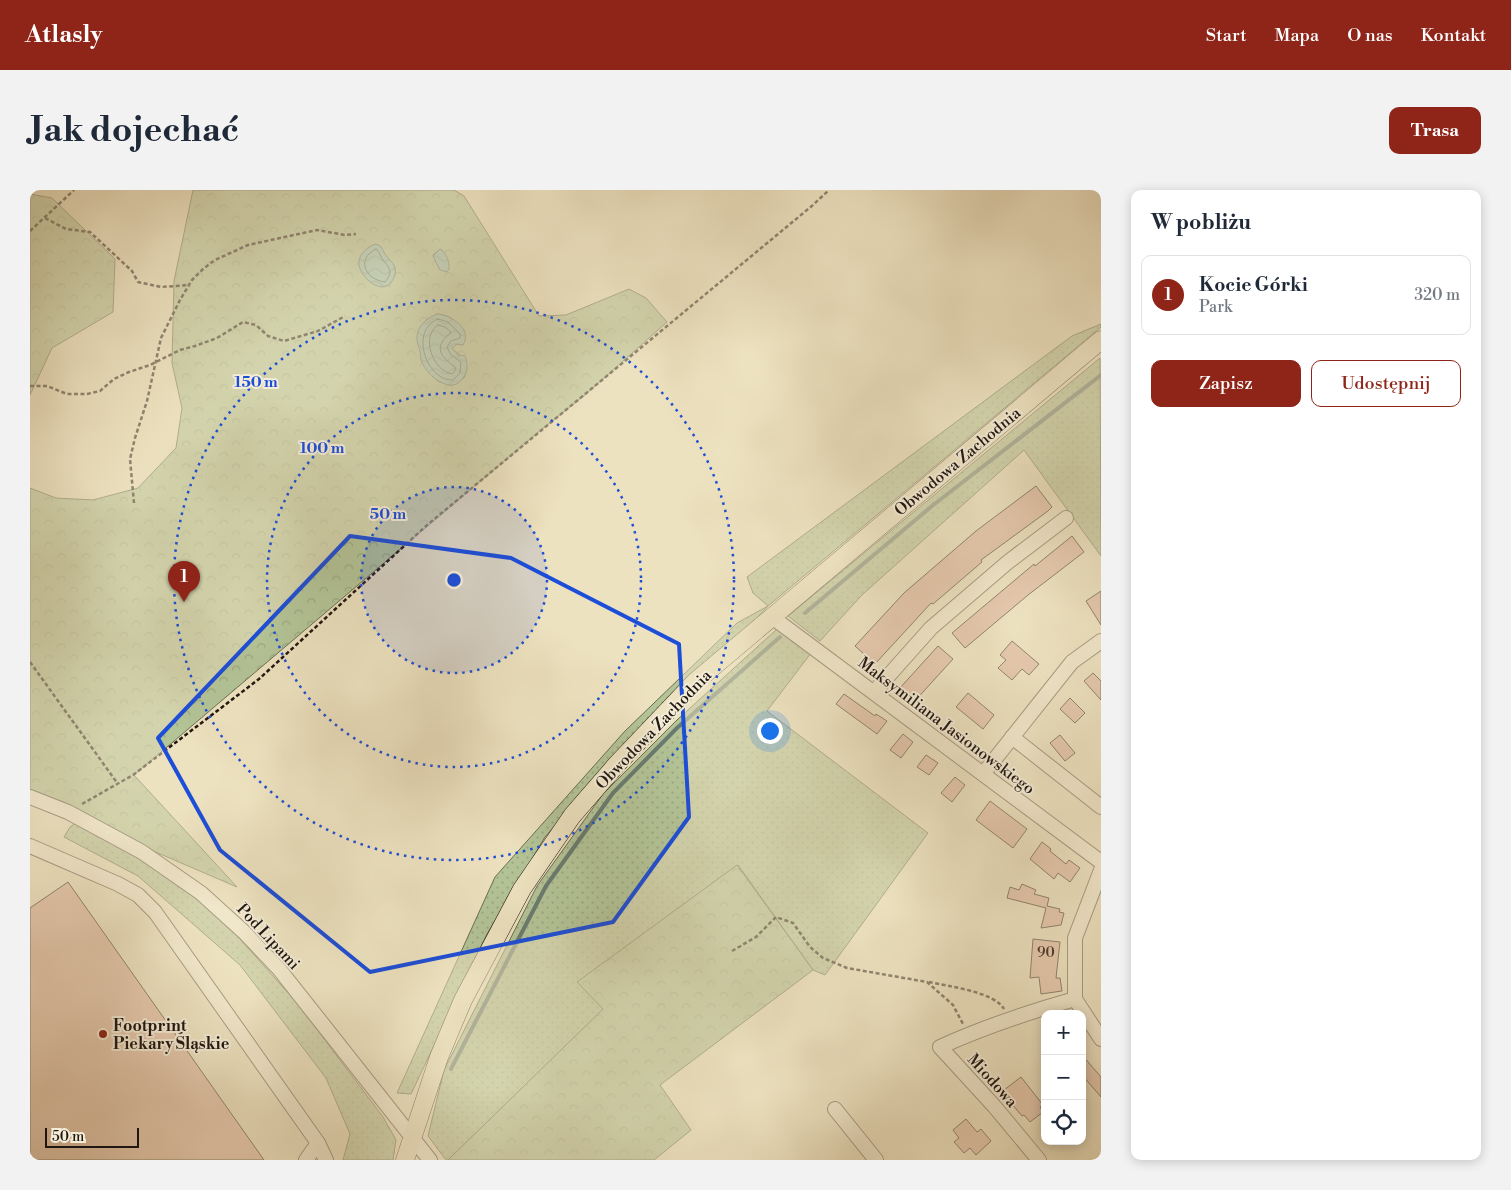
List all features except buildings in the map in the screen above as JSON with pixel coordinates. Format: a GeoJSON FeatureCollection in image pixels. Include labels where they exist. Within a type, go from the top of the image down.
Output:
{"type":"FeatureCollection","features":[{"type":"Feature","properties":{"kind":"main road","name":"Obwodowa Zachodnia"},"geometry":{"type":"LineString","coordinates":[[405,1160],[439,1057],[463,1000],[522,889],[572,816],[624,757],[695,682],[1101,340]]}},
{"type":"Feature","properties":{"kind":"street"},"geometry":{"type":"LineString","coordinates":[[874,692],[931,628],[1008,562],[1066,518]]}},
{"type":"Feature","properties":{"kind":"street","name":"Maksymiliana Jasionowskiego"},"geometry":{"type":"LineString","coordinates":[[772,617],[1101,862]]}},
{"type":"Feature","properties":{"kind":"street"},"geometry":{"type":"LineString","coordinates":[[983,774],[1072,662],[1101,641]]}},
{"type":"Feature","properties":{"kind":"street"},"geometry":{"type":"LineString","coordinates":[[1012,737],[1101,806]]}},
{"type":"Feature","properties":{"kind":"street","name":"Pod Lipami"},"geometry":{"type":"LineString","coordinates":[[30,797],[68,812],[142,852],[201,893],[244,932],[279,970],[430,1160]]}},
{"type":"Feature","properties":{"kind":"street"},"geometry":{"type":"LineString","coordinates":[[30,846],[118,884],[138,895],[155,912],[318,1143],[326,1160]]}},
{"type":"Feature","properties":{"kind":"street"},"geometry":{"type":"LineString","coordinates":[[1101,870],[1076,938],[1075,999],[1101,1039]]}},
{"type":"Feature","properties":{"kind":"street"},"geometry":{"type":"LineString","coordinates":[[969,1034],[1075,999]]}},
{"type":"Feature","properties":{"kind":"street","name":"Miodowa"},"geometry":{"type":"LineString","coordinates":[[969,1034],[940,1047],[994,1106],[1039,1160]]}},
{"type":"Feature","properties":{"kind":"street"},"geometry":{"type":"LineString","coordinates":[[835,1109],[876,1160]]}},
{"type":"Feature","properties":{"kind":"street"},"geometry":{"type":"LineString","coordinates":[[306,1160],[318,1143]]}},
{"type":"Feature","properties":{"kind":"path"},"geometry":{"type":"LineString","coordinates":[[30,231],[74,190]]}},
{"type":"Feature","properties":{"kind":"path"},"geometry":{"type":"LineString","coordinates":[[68,812],[133,775],[259,678],[426,526],[829,190]]}},
{"type":"Feature","properties":{"kind":"path"},"geometry":{"type":"LineString","coordinates":[[45,218],[66,229],[90,232],[132,271],[138,282],[161,287],[190,284]]}},
{"type":"Feature","properties":{"kind":"path"},"geometry":{"type":"LineString","coordinates":[[134,503],[130,459],[161,338],[190,284],[203,269],[215,260],[248,245],[317,230],[346,235],[356,234]]}},
{"type":"Feature","properties":{"kind":"path"},"geometry":{"type":"LineString","coordinates":[[30,386],[47,386],[67,394],[87,394],[100,391],[114,379],[180,350],[217,338],[243,322],[256,325],[268,336],[284,341],[318,331],[345,316]]}},
{"type":"Feature","properties":{"kind":"path"},"geometry":{"type":"LineString","coordinates":[[30,662],[118,784]]}},
{"type":"Feature","properties":{"kind":"path"},"geometry":{"type":"LineString","coordinates":[[732,951],[756,936],[776,917],[794,923],[810,947],[824,958],[847,968],[927,982],[985,995],[1002,1005],[1010,1019]]}},
{"type":"Feature","properties":{"kind":"path"},"geometry":{"type":"LineString","coordinates":[[927,982],[953,1005],[969,1034]]}},
{"type":"Feature","properties":{"kind":"highlighted area"},"geometry":{"type":"Polygon","coordinates":[[[350,536],[511,558],[679,644],[689,817],[613,922],[370,972],[220,850],[158,738],[350,536]]]}},
{"type":"Feature","properties":{"kind":"green space"},"geometry":{"type":"Polygon","coordinates":[[[193,190],[454,190],[464,196],[539,316],[566,315],[629,289],[646,298],[667,322],[585,395],[542,429],[134,775],[237,887],[30,798],[30,488],[56,498],[93,500],[138,488],[176,448],[182,408],[172,363],[174,281],[193,190]],[[440,249],[433,255],[440,270],[448,261],[440,249]],[[437,314],[426,320],[422,347],[423,361],[431,375],[439,382],[464,378],[467,368],[460,355],[451,348],[457,344],[463,345],[458,328],[450,317],[437,314]]]}},
{"type":"Feature","properties":{"kind":"green space"},"geometry":{"type":"Polygon","coordinates":[[[30,194],[52,198],[115,259],[113,312],[52,348],[30,395],[30,194]]]}},
{"type":"Feature","properties":{"kind":"green space"},"geometry":{"type":"Polygon","coordinates":[[[1101,324],[1101,327],[768,606],[753,593],[747,577],[1072,336],[1101,324]]]}},
{"type":"Feature","properties":{"kind":"green space"},"geometry":{"type":"Polygon","coordinates":[[[1100,358],[1101,556],[1024,450],[862,595],[820,641],[788,616],[1100,358]]]}},
{"type":"Feature","properties":{"kind":"green space"},"geometry":{"type":"Polygon","coordinates":[[[768,606],[747,629],[657,709],[545,837],[487,934],[411,1094],[397,1093],[495,877],[625,731],[737,623],[768,606]]]}},
{"type":"Feature","properties":{"kind":"green space"},"geometry":{"type":"Polygon","coordinates":[[[777,629],[811,653],[767,711],[928,833],[825,975],[813,970],[738,865],[578,982],[604,1009],[446,1160],[428,1136],[444,1070],[537,886],[603,794],[677,720],[777,629]]]}},
{"type":"Feature","properties":{"kind":"green space"},"geometry":{"type":"Polygon","coordinates":[[[76,823],[133,854],[186,890],[224,921],[297,1003],[383,1117],[396,1140],[393,1160],[343,1160],[350,1134],[326,1078],[240,965],[138,876],[64,837],[70,827],[76,823]]]}},
{"type":"Feature","properties":{"kind":"green space"},"geometry":{"type":"Polygon","coordinates":[[[737,865],[813,970],[660,1085],[691,1130],[654,1160],[448,1160],[603,1009],[577,982],[737,865]]]}},
{"type":"Feature","properties":{"kind":"water"},"geometry":{"type":"Polygon","coordinates":[[[375,244],[381,247],[395,268],[394,278],[387,286],[377,286],[372,283],[364,276],[359,266],[363,253],[375,244]]]}},
{"type":"Feature","properties":{"kind":"water"},"geometry":{"type":"Polygon","coordinates":[[[440,249],[448,260],[449,269],[447,272],[440,270],[433,256],[440,249]]]}},
{"type":"Feature","properties":{"kind":"water"},"geometry":{"type":"Polygon","coordinates":[[[437,314],[454,320],[463,328],[465,334],[463,345],[457,344],[452,348],[458,355],[465,356],[467,370],[465,376],[453,385],[447,385],[434,378],[421,359],[417,340],[418,331],[426,321],[437,314]]]}},
{"type":"Feature","properties":{"kind":"waterway"},"geometry":{"type":"LineString","coordinates":[[805,613],[932,506],[1101,375]]}},
{"type":"Feature","properties":{"kind":"waterway"},"geometry":{"type":"LineString","coordinates":[[451,1069],[546,886],[613,793],[677,728],[780,637]]}},
{"type":"Feature","properties":{"kind":"place","name":"Kocie Górki"},"geometry":{"type":"Point","coordinates":[184,602]}},
{"type":"Feature","properties":{"kind":"place","name":"Footprint Piekary Śląskie"},"geometry":{"type":"Point","coordinates":[103,1034]}}]}
